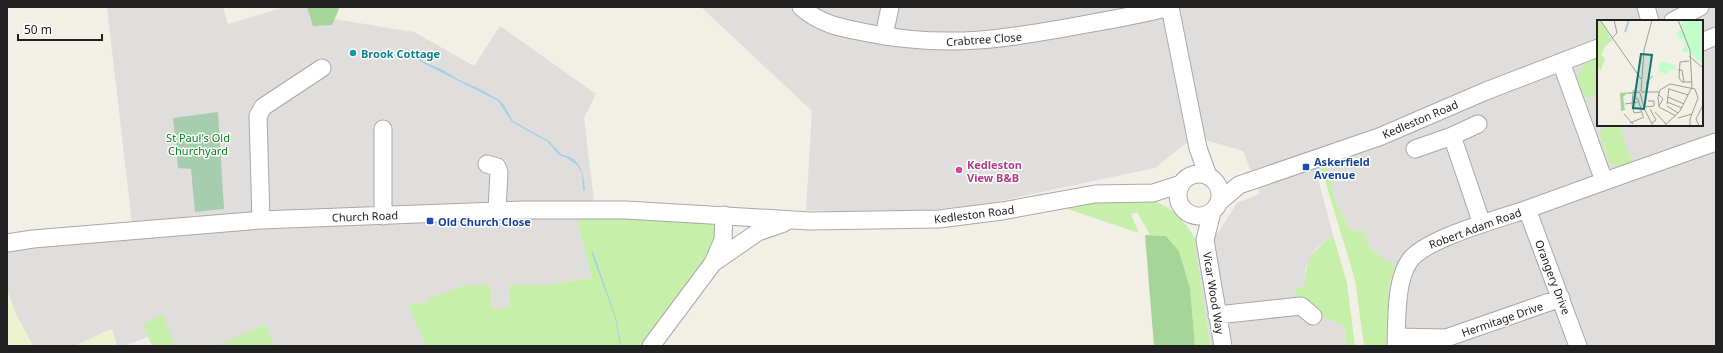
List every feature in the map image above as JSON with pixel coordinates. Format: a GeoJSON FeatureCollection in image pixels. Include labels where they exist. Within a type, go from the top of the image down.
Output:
{"type":"FeatureCollection","features":[{"type":"Feature","properties":{"kind":"street","name":"Crabtree Close"},"geometry":{"type":"LineString","coordinates":[[801,7],[812,16],[832,26],[884,36],[934,42],[995,40],[1026,36],[1170,7]]}},
{"type":"Feature","properties":{"kind":"street"},"geometry":{"type":"LineString","coordinates":[[884,36],[890,7]]}},
{"type":"Feature","properties":{"kind":"street"},"geometry":{"type":"LineString","coordinates":[[1170,7],[1198,148],[1211,178],[1218,187],[1215,207],[1200,217],[1185,210],[1177,194],[1198,148]]}},
{"type":"Feature","properties":{"kind":"street"},"geometry":{"type":"LineString","coordinates":[[1646,7],[1650,20]]}},
{"type":"Feature","properties":{"kind":"street"},"geometry":{"type":"LineString","coordinates":[[1675,20],[1700,7]]}},
{"type":"Feature","properties":{"kind":"street","name":"Kedleston Road"},"geometry":{"type":"LineString","coordinates":[[1215,207],[1239,185],[1379,137],[1597,48]]}},
{"type":"Feature","properties":{"kind":"street"},"geometry":{"type":"LineString","coordinates":[[1561,62],[1604,181]]}},
{"type":"Feature","properties":{"kind":"street"},"geometry":{"type":"LineString","coordinates":[[261,220],[258,116],[263,107],[322,68]]}},
{"type":"Feature","properties":{"kind":"street"},"geometry":{"type":"LineString","coordinates":[[1415,149],[1452,136],[1478,124]]}},
{"type":"Feature","properties":{"kind":"street"},"geometry":{"type":"LineString","coordinates":[[383,129],[383,216]]}},
{"type":"Feature","properties":{"kind":"street"},"geometry":{"type":"LineString","coordinates":[[1452,136],[1482,224]]}},
{"type":"Feature","properties":{"kind":"street","name":"Robert Adam Road"},"geometry":{"type":"LineString","coordinates":[[1396,341],[1399,293],[1403,274],[1408,262],[1416,252],[1425,246],[1482,224],[1716,142]]}},
{"type":"Feature","properties":{"kind":"street"},"geometry":{"type":"LineString","coordinates":[[487,164],[497,167],[499,172],[497,210]]}},
{"type":"Feature","properties":{"kind":"street"},"geometry":{"type":"LineString","coordinates":[[1184,180],[1198,174],[1239,185]]}},
{"type":"Feature","properties":{"kind":"street","name":"Kedleston Road"},"geometry":{"type":"LineString","coordinates":[[651,346],[713,263],[723,240],[729,216],[794,220],[939,219],[1002,211],[1094,194],[1153,193],[1184,180]]}},
{"type":"Feature","properties":{"kind":"street","name":"Kedleston Road"},"geometry":{"type":"LineString","coordinates":[[1153,193],[1185,210]]}},
{"type":"Feature","properties":{"kind":"street","name":"Vicar Wood Way"},"geometry":{"type":"LineString","coordinates":[[1205,240],[1215,207]]}},
{"type":"Feature","properties":{"kind":"street","name":"Orangery Drive"},"geometry":{"type":"LineString","coordinates":[[1527,209],[1578,346]]}},
{"type":"Feature","properties":{"kind":"street","name":"Church Road"},"geometry":{"type":"LineString","coordinates":[[7,243],[57,237],[261,220],[497,210],[626,210],[729,216]]}},
{"type":"Feature","properties":{"kind":"street","name":"Vicar Wood Way"},"geometry":{"type":"LineString","coordinates":[[1185,210],[1205,240],[1223,346]]}},
{"type":"Feature","properties":{"kind":"street"},"geometry":{"type":"LineString","coordinates":[[729,216],[737,221],[734,248]]}},
{"type":"Feature","properties":{"kind":"street","name":"Kedleston Road"},"geometry":{"type":"LineString","coordinates":[[713,263],[768,227],[794,220]]}},
{"type":"Feature","properties":{"kind":"street"},"geometry":{"type":"LineString","coordinates":[[1217,315],[1290,298],[1313,316]]}},
{"type":"Feature","properties":{"kind":"street","name":"Hermitage Drive"},"geometry":{"type":"LineString","coordinates":[[1396,341],[1446,338],[1561,298]]}},
{"type":"Feature","properties":{"kind":"shaded area"},"geometry":{"type":"Polygon","coordinates":[[[107,7],[223,7],[228,24],[285,7],[328,7],[334,19],[414,32],[474,66],[500,26],[596,94],[584,118],[594,201],[573,202],[592,278],[544,285],[509,285],[510,308],[492,309],[490,286],[429,302],[409,305],[426,346],[152,346],[148,337],[123,346],[117,346],[111,329],[75,346],[33,346],[15,312],[7,289],[7,250],[135,237],[132,224],[107,7]]]}},
{"type":"Feature","properties":{"kind":"shaded area"},"geometry":{"type":"Polygon","coordinates":[[[701,7],[1716,7],[1716,346],[1386,346],[1389,286],[1395,266],[1371,249],[1364,232],[1349,229],[1336,203],[1327,167],[1316,171],[1333,235],[1315,249],[1305,269],[1305,287],[1295,288],[1297,297],[1308,303],[1324,318],[1344,325],[1347,346],[1210,346],[1194,237],[1218,233],[1237,203],[1260,194],[1243,151],[1206,140],[1186,143],[1155,168],[981,205],[895,213],[806,210],[812,111],[701,7]]]}},
{"type":"Feature","properties":{"kind":"green space"},"geometry":{"type":"Polygon","coordinates":[[[307,7],[338,7],[339,9],[332,25],[313,26],[307,7]]]}},
{"type":"Feature","properties":{"kind":"green space"},"geometry":{"type":"Polygon","coordinates":[[[1597,58],[1597,101],[1595,95],[1585,98],[1577,78],[1584,64],[1597,58]]]}},
{"type":"Feature","properties":{"kind":"green space","name":"St Paul's Old Churchyard"},"geometry":{"type":"Polygon","coordinates":[[[218,112],[224,209],[195,212],[191,169],[178,168],[173,118],[218,112]]]}},
{"type":"Feature","properties":{"kind":"green space"},"geometry":{"type":"Polygon","coordinates":[[[1605,126],[1619,126],[1632,162],[1619,167],[1609,162],[1598,131],[1606,128],[1605,126]]]}},
{"type":"Feature","properties":{"kind":"green space"},"geometry":{"type":"Polygon","coordinates":[[[1327,167],[1336,203],[1349,229],[1364,232],[1371,249],[1395,266],[1389,286],[1386,346],[1364,346],[1355,280],[1323,174],[1321,174],[1320,169],[1327,167]]]}},
{"type":"Feature","properties":{"kind":"green space"},"geometry":{"type":"Polygon","coordinates":[[[1115,198],[1121,202],[1143,203],[1148,200],[1155,201],[1168,208],[1186,224],[1194,237],[1210,346],[1195,346],[1190,288],[1179,251],[1166,236],[1150,235],[1137,212],[1131,214],[1139,233],[1068,209],[1066,203],[1115,198]]]}},
{"type":"Feature","properties":{"kind":"green space"},"geometry":{"type":"Polygon","coordinates":[[[576,215],[710,222],[716,227],[718,241],[646,346],[426,346],[408,305],[429,302],[430,298],[462,286],[490,285],[492,308],[510,308],[509,285],[544,285],[592,278],[576,215]]]}},
{"type":"Feature","properties":{"kind":"green space"},"geometry":{"type":"Polygon","coordinates":[[[1145,235],[1166,236],[1179,251],[1190,288],[1195,346],[1154,346],[1145,235]]]}},
{"type":"Feature","properties":{"kind":"green space"},"geometry":{"type":"Polygon","coordinates":[[[1333,235],[1347,283],[1355,346],[1347,346],[1344,325],[1324,318],[1308,303],[1297,297],[1295,288],[1305,287],[1306,269],[1311,256],[1333,235]]]}},
{"type":"Feature","properties":{"kind":"green space"},"geometry":{"type":"Polygon","coordinates":[[[7,289],[15,312],[33,346],[7,346],[7,289]]]}},
{"type":"Feature","properties":{"kind":"green space"},"geometry":{"type":"Polygon","coordinates":[[[163,315],[175,346],[152,346],[143,324],[163,315]]]}},
{"type":"Feature","properties":{"kind":"green space"},"geometry":{"type":"Polygon","coordinates":[[[266,324],[274,346],[217,346],[266,324]]]}},
{"type":"Feature","properties":{"kind":"green space"},"geometry":{"type":"Polygon","coordinates":[[[112,329],[117,346],[75,346],[112,329]]]}},
{"type":"Feature","properties":{"kind":"water"},"geometry":{"type":"Polygon","coordinates":[[[410,51],[424,62],[441,69],[459,80],[480,89],[499,100],[504,105],[513,121],[549,141],[562,155],[573,159],[577,163],[582,173],[577,165],[567,158],[559,155],[548,142],[512,122],[498,101],[423,63],[409,53],[410,51]]]}},
{"type":"Feature","properties":{"kind":"water"},"geometry":{"type":"Polygon","coordinates":[[[582,173],[584,178],[585,190],[583,191],[582,173]]]}},
{"type":"Feature","properties":{"kind":"water"},"geometry":{"type":"Polygon","coordinates":[[[591,252],[593,252],[616,317],[621,346],[615,317],[591,252]]]}},
{"type":"Feature","properties":{"kind":"place","name":"Brook Cottage"},"geometry":{"type":"Point","coordinates":[353,53]}},
{"type":"Feature","properties":{"kind":"place","name":"Askerfield Avenue"},"geometry":{"type":"Point","coordinates":[1306,167]}},
{"type":"Feature","properties":{"kind":"place","name":"Kedleston View B&B"},"geometry":{"type":"Point","coordinates":[959,170]}},
{"type":"Feature","properties":{"kind":"place","name":"Old Church Close"},"geometry":{"type":"Point","coordinates":[430,221]}}]}
